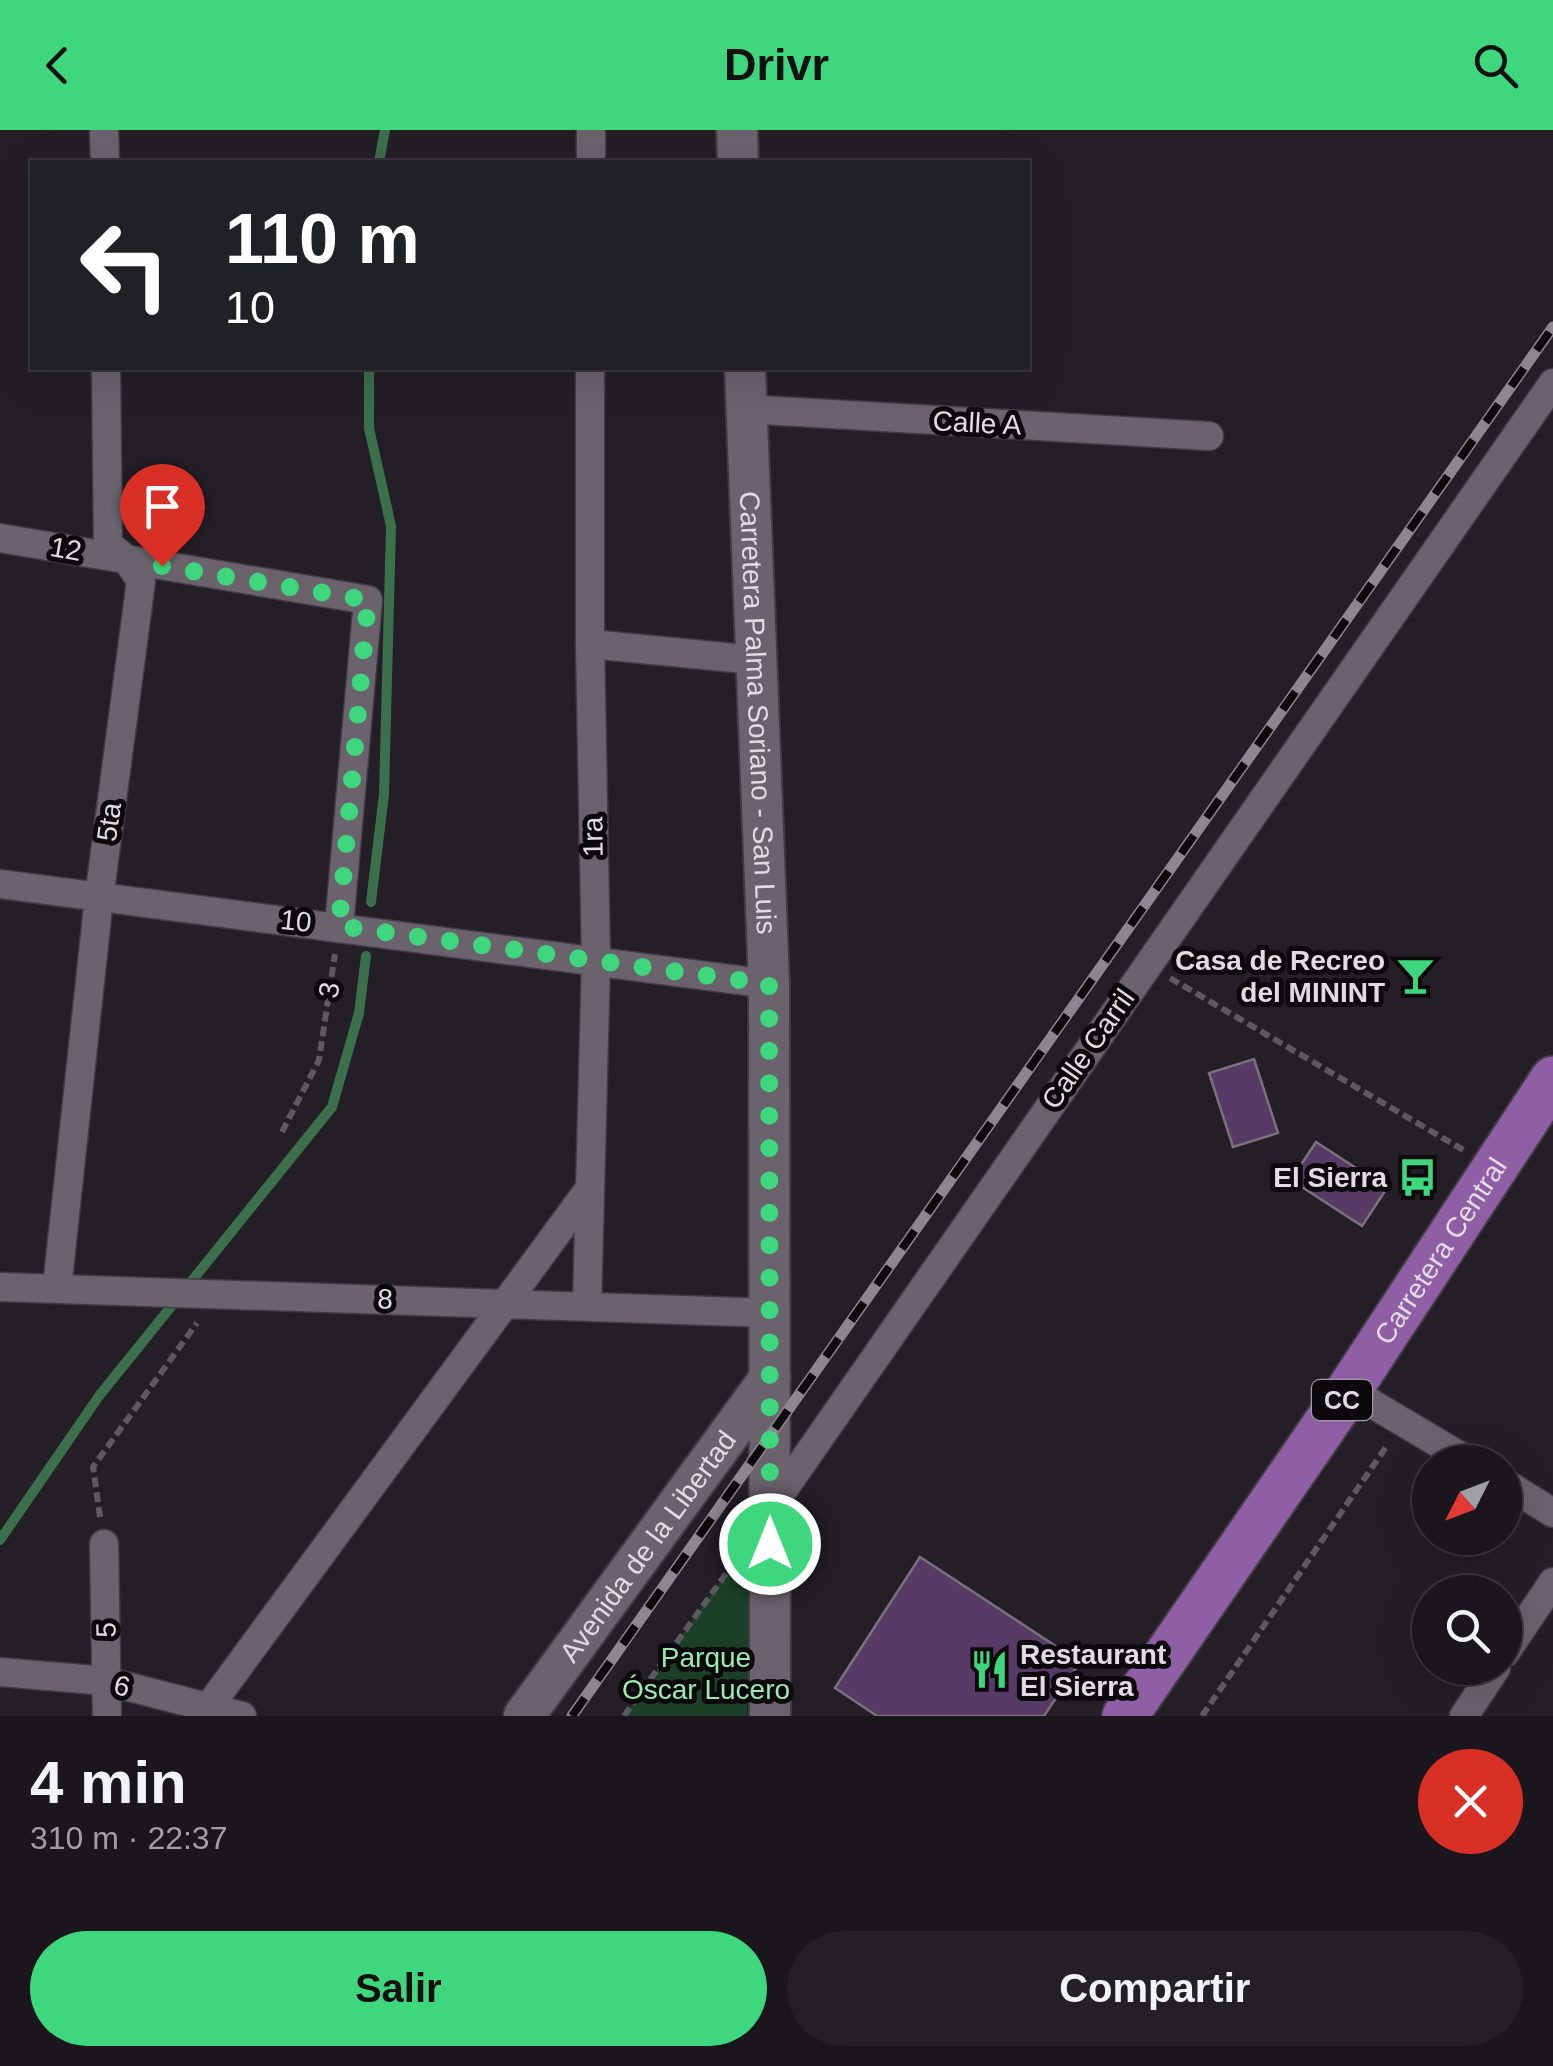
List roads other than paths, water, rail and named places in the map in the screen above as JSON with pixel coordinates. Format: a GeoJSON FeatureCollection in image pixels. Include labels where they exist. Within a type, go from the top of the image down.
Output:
{"type":"FeatureCollection","features":[{"type":"Feature","properties":{"kind":"main road"},"geometry":{"type":"LineString","coordinates":[[738,130],[738,160]]}},
{"type":"Feature","properties":{"kind":"main road","name":"Carretera Palma Soriano - San Luis"},"geometry":{"type":"LineString","coordinates":[[745,370],[769,984],[770,1716]]}},
{"type":"Feature","properties":{"kind":"main road","name":"Carretera Central"},"geometry":{"type":"LineString","coordinates":[[1125,1716],[1349,1390],[1553,1079]]}},
{"type":"Feature","properties":{"kind":"main road","name":"Avenida de la Libertad"},"geometry":{"type":"LineString","coordinates":[[524,1716],[770,1378]]}},
{"type":"Feature","properties":{"kind":"street"},"geometry":{"type":"LineString","coordinates":[[104,130],[105,160]]}},
{"type":"Feature","properties":{"kind":"street"},"geometry":{"type":"LineString","coordinates":[[591,130],[591,160]]}},
{"type":"Feature","properties":{"kind":"street","name":"5ta"},"geometry":{"type":"LineString","coordinates":[[57,1288],[99,898],[140,581],[127,560],[108,544],[106,370]]}},
{"type":"Feature","properties":{"kind":"street","name":"1ra"},"geometry":{"type":"LineString","coordinates":[[587,1306],[596,960],[590,370]]}},
{"type":"Feature","properties":{"kind":"street","name":"Calle Carril"},"geometry":{"type":"LineString","coordinates":[[770,1509],[1553,383]]}},
{"type":"Feature","properties":{"kind":"street","name":"Calle A"},"geometry":{"type":"LineString","coordinates":[[746,409],[1208,436]]}},
{"type":"Feature","properties":{"kind":"street","name":"12"},"geometry":{"type":"LineString","coordinates":[[0,538],[368,600],[339,926]]}},
{"type":"Feature","properties":{"kind":"street"},"geometry":{"type":"LineString","coordinates":[[590,644],[756,660]]}},
{"type":"Feature","properties":{"kind":"street","name":"10"},"geometry":{"type":"LineString","coordinates":[[0,884],[769,984]]}},
{"type":"Feature","properties":{"kind":"street"},"geometry":{"type":"LineString","coordinates":[[205,1712],[590,1188]]}},
{"type":"Feature","properties":{"kind":"street","name":"8"},"geometry":{"type":"LineString","coordinates":[[0,1287],[769,1313]]}},
{"type":"Feature","properties":{"kind":"street"},"geometry":{"type":"LineString","coordinates":[[1349,1390],[1442,1445]]}},
{"type":"Feature","properties":{"kind":"street"},"geometry":{"type":"LineString","coordinates":[[1522,1494],[1553,1512]]}},
{"type":"Feature","properties":{"kind":"street","name":"5"},"geometry":{"type":"LineString","coordinates":[[104,1544],[107,1716]]}},
{"type":"Feature","properties":{"kind":"street"},"geometry":{"type":"LineString","coordinates":[[1522,1628],[1553,1582]]}},
{"type":"Feature","properties":{"kind":"street","name":"6"},"geometry":{"type":"LineString","coordinates":[[0,1672],[106,1681],[205,1712],[242,1716]]}},
{"type":"Feature","properties":{"kind":"street"},"geometry":{"type":"LineString","coordinates":[[1464,1716],[1485,1685]]}},
{"type":"Feature","properties":{"kind":"waterway"},"geometry":{"type":"LineString","coordinates":[[379,160],[385,130]]}},
{"type":"Feature","properties":{"kind":"waterway"},"geometry":{"type":"LineString","coordinates":[[369,370],[369,428],[391,526],[384,794],[371,902]]}},
{"type":"Feature","properties":{"kind":"waterway"},"geometry":{"type":"LineString","coordinates":[[0,1540],[99,1396],[332,1107],[359,1013],[366,956]]}},
{"type":"Feature","properties":{"kind":"railway"},"geometry":{"type":"LineString","coordinates":[[572,1716],[1553,327]]}},
{"type":"Feature","properties":{"kind":"place","name":"Casa de Recreo del MININT"},"geometry":{"type":"Point","coordinates":[1415,976]}},
{"type":"Feature","properties":{"kind":"place","name":"El Sierra"},"geometry":{"type":"Point","coordinates":[1417,1177]}},
{"type":"Feature","properties":{"kind":"place","name":"Restaurant El Sierra"},"geometry":{"type":"Point","coordinates":[990,1670]}},
{"type":"Feature","properties":{"kind":"park label","name":"Parque Óscar Lucero"},"geometry":{"type":"Point","coordinates":[706,1673]}}]}
